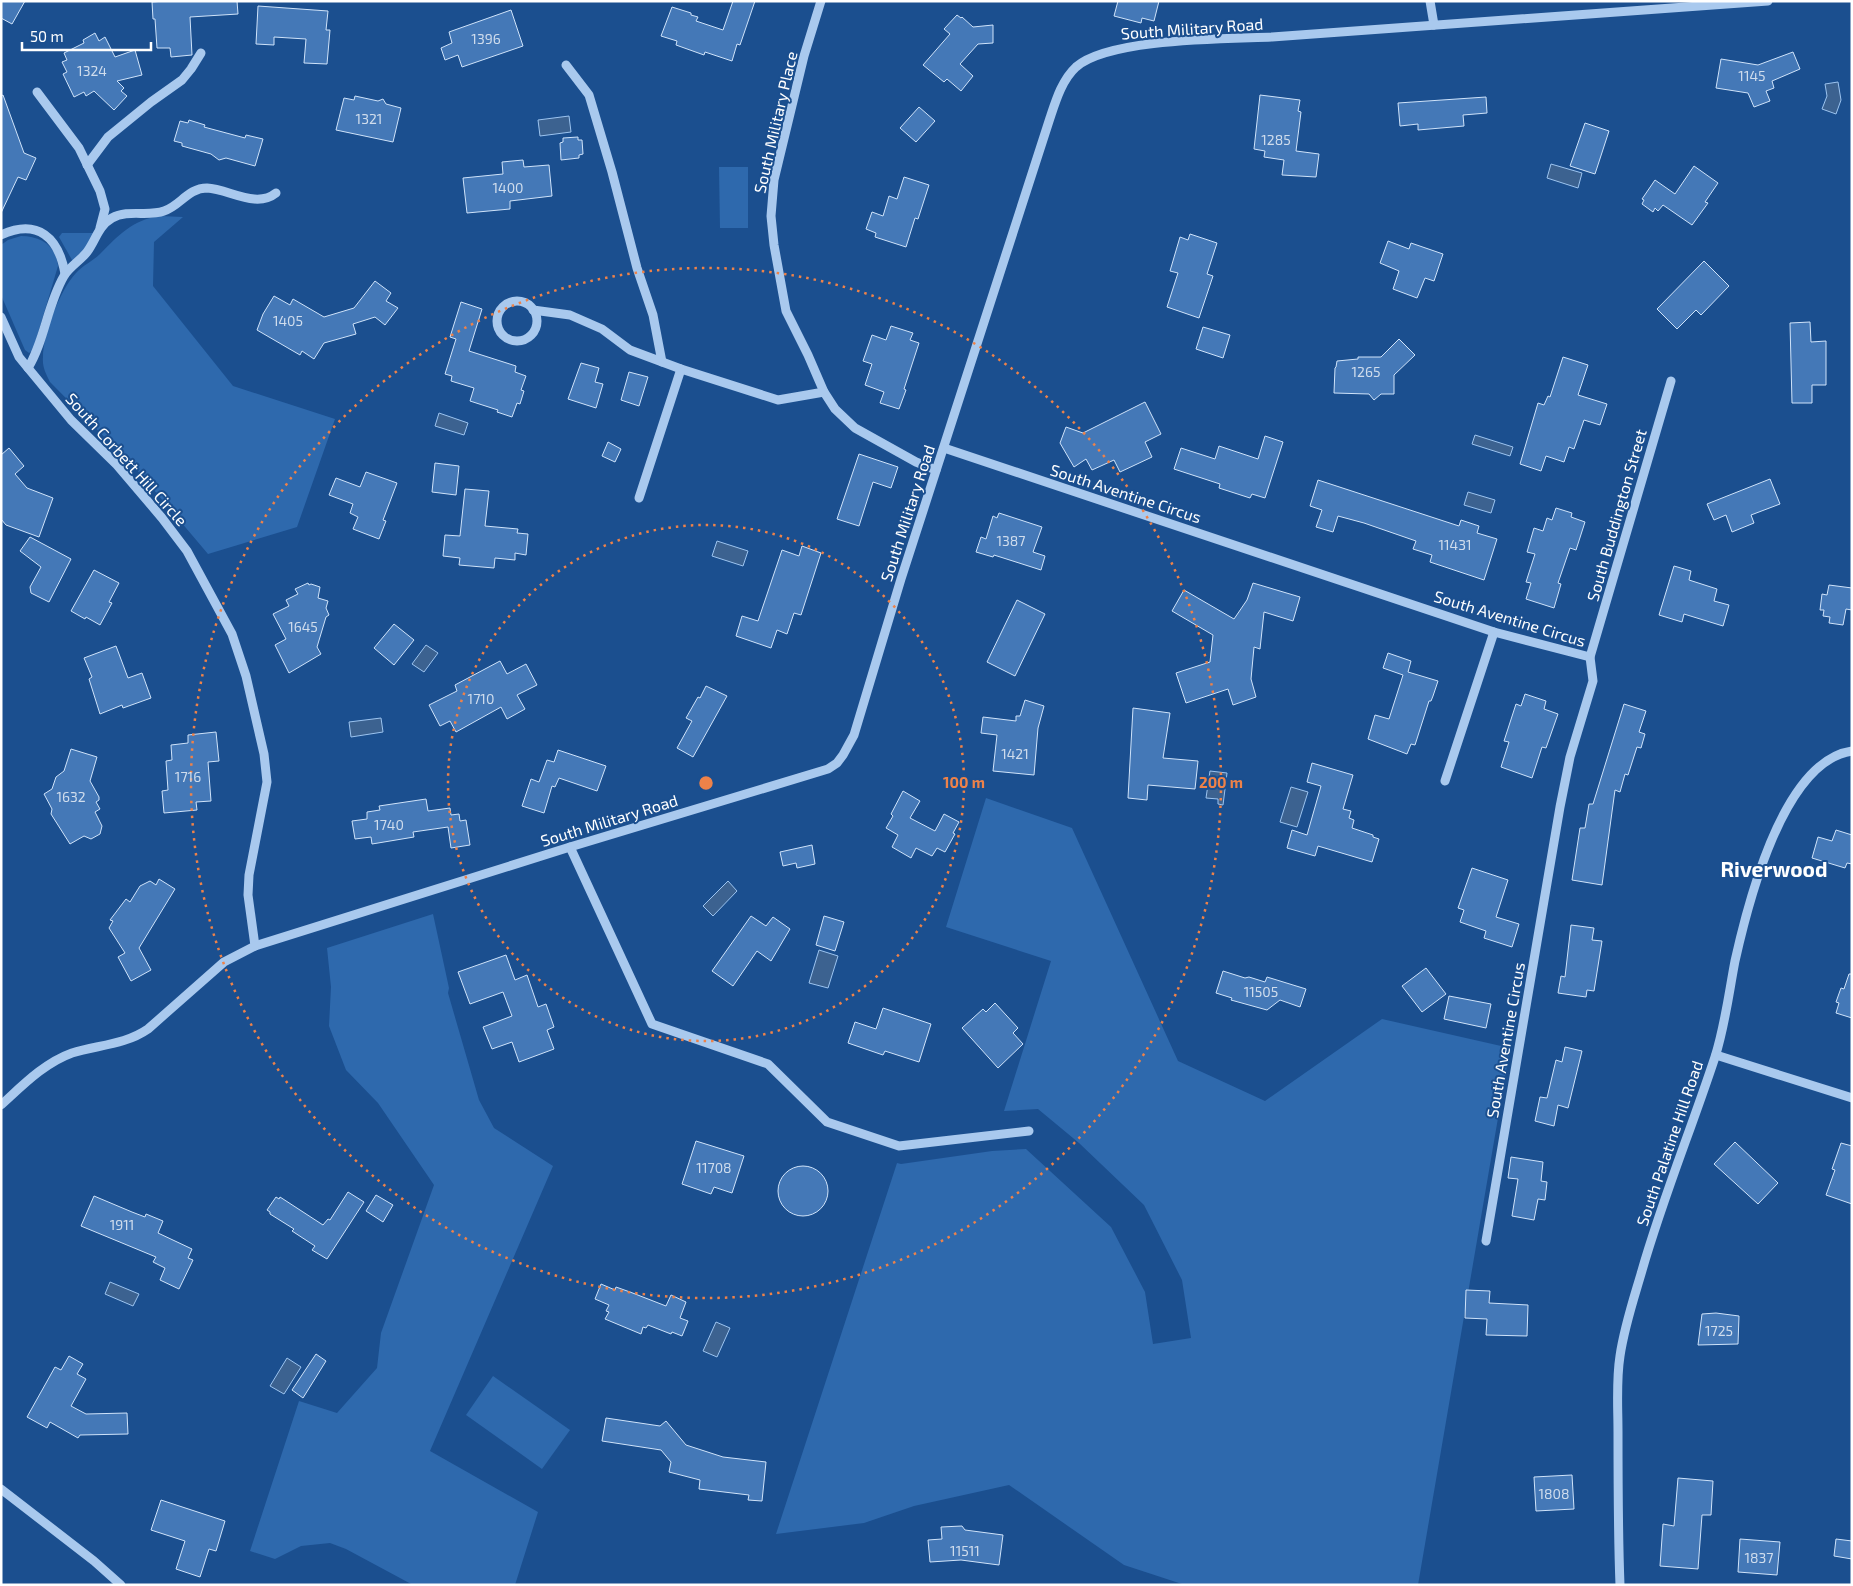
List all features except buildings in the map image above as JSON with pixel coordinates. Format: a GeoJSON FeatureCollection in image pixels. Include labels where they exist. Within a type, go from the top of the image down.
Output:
{"type":"FeatureCollection","features":[{"type":"Feature","properties":{"kind":"street","name":"South Military Place"},"geometry":{"type":"LineString","coordinates":[[821,1],[804,56],[774,180],[771,216],[774,245],[786,311],[808,354],[824,392],[835,409],[855,428],[916,462],[936,470]]}},
{"type":"Feature","properties":{"kind":"street"},"geometry":{"type":"LineString","coordinates":[[1430,1],[1434,25]]}},
{"type":"Feature","properties":{"kind":"street","name":"South Military Road"},"geometry":{"type":"LineString","coordinates":[[1,1106],[34,1076],[53,1062],[70,1054],[137,1037],[224,962],[255,946],[570,847],[828,769],[837,763],[854,735],[936,470],[1050,118],[1063,84],[1076,67],[1093,56],[1136,46],[1195,41],[1768,1]]}},
{"type":"Feature","properties":{"kind":"street"},"geometry":{"type":"LineString","coordinates":[[87,165],[108,136],[182,80],[201,52]]}},
{"type":"Feature","properties":{"kind":"street"},"geometry":{"type":"LineString","coordinates":[[566,65],[589,95],[612,172],[637,268],[653,315],[662,362]]}},
{"type":"Feature","properties":{"kind":"street"},"geometry":{"type":"LineString","coordinates":[[28,368],[36,354],[52,302],[64,274],[88,251],[100,228],[105,209],[104,199],[78,148],[37,92]]}},
{"type":"Feature","properties":{"kind":"street"},"geometry":{"type":"LineString","coordinates":[[100,228],[112,218],[125,214],[163,212],[190,193],[203,188],[260,200],[269,198],[276,192]]}},
{"type":"Feature","properties":{"kind":"street"},"geometry":{"type":"LineString","coordinates":[[1,235],[19,230],[35,230],[48,236],[57,247],[63,264],[64,274]]}},
{"type":"Feature","properties":{"kind":"street"},"geometry":{"type":"LineString","coordinates":[[533,310],[536,323],[535,329],[525,339],[512,341],[501,333],[497,321],[498,315],[505,305],[517,301],[529,306],[533,310],[570,315],[602,329],[630,350],[681,369],[778,400],[824,392]]}},
{"type":"Feature","properties":{"kind":"street","name":"South Corbett Hill Circle"},"geometry":{"type":"LineString","coordinates":[[1,318],[19,357],[71,420],[117,465],[162,518],[186,551],[232,634],[246,676],[264,754],[267,782],[249,875],[248,895],[255,946]]}},
{"type":"Feature","properties":{"kind":"street"},"geometry":{"type":"LineString","coordinates":[[639,498],[681,369]]}},
{"type":"Feature","properties":{"kind":"street","name":"South Buddington Street"},"geometry":{"type":"LineString","coordinates":[[1590,658],[1671,381]]}},
{"type":"Feature","properties":{"kind":"street","name":"South Aventine Circus"},"geometry":{"type":"LineString","coordinates":[[944,448],[1494,632],[1590,658],[1593,681],[1570,757],[1560,807],[1486,1242]]}},
{"type":"Feature","properties":{"kind":"street"},"geometry":{"type":"LineString","coordinates":[[1445,781],[1494,632]]}},
{"type":"Feature","properties":{"kind":"street","name":"South Palatine Hill Road"},"geometry":{"type":"LineString","coordinates":[[1620,1585],[1618,1377],[1624,1329],[1656,1223],[1716,1055],[1746,916],[1759,873],[1778,826],[1794,796],[1814,771],[1836,755],[1852,751]]}},
{"type":"Feature","properties":{"kind":"street"},"geometry":{"type":"LineString","coordinates":[[570,847],[652,1024],[768,1064],[827,1122],[898,1146],[1029,1131]]}},
{"type":"Feature","properties":{"kind":"street"},"geometry":{"type":"LineString","coordinates":[[1716,1055],[1852,1098]]}},
{"type":"Feature","properties":{"kind":"street"},"geometry":{"type":"LineString","coordinates":[[1,1489],[88,1555],[121,1585]]}},
{"type":"Feature","properties":{"kind":"shaded area"},"geometry":{"type":"Polygon","coordinates":[[[1838,82],[1841,100],[1836,114],[1822,109],[1827,96],[1825,84],[1838,82]]]}},
{"type":"Feature","properties":{"kind":"shaded area"},"geometry":{"type":"Polygon","coordinates":[[[569,116],[571,132],[540,136],[538,120],[569,116]]]}},
{"type":"Feature","properties":{"kind":"shaded area"},"geometry":{"type":"Polygon","coordinates":[[[1551,164],[1582,173],[1578,188],[1547,178],[1551,164]]]}},
{"type":"Feature","properties":{"kind":"shaded area"},"geometry":{"type":"Polygon","coordinates":[[[719,167],[748,167],[748,228],[720,228],[719,167]]]}},
{"type":"Feature","properties":{"kind":"shaded area"},"geometry":{"type":"Polygon","coordinates":[[[160,216],[183,217],[154,242],[153,286],[233,386],[335,419],[297,527],[208,554],[137,470],[50,382],[43,364],[44,347],[49,325],[64,290],[70,281],[79,270],[127,229],[141,221],[160,216]]]}},
{"type":"Feature","properties":{"kind":"shaded area"},"geometry":{"type":"Polygon","coordinates":[[[62,233],[94,233],[98,235],[72,260],[59,237],[62,233]]]}},
{"type":"Feature","properties":{"kind":"shaded area"},"geometry":{"type":"Polygon","coordinates":[[[28,236],[46,243],[54,252],[58,266],[33,350],[29,353],[25,350],[1,295],[1,245],[8,240],[28,236]]]}},
{"type":"Feature","properties":{"kind":"shaded area"},"geometry":{"type":"Polygon","coordinates":[[[439,413],[468,423],[464,435],[435,426],[439,413]]]}},
{"type":"Feature","properties":{"kind":"shaded area"},"geometry":{"type":"Polygon","coordinates":[[[1475,435],[1513,447],[1510,456],[1472,444],[1475,435]]]}},
{"type":"Feature","properties":{"kind":"shaded area"},"geometry":{"type":"Polygon","coordinates":[[[1468,492],[1495,500],[1491,513],[1464,505],[1468,492]]]}},
{"type":"Feature","properties":{"kind":"shaded area"},"geometry":{"type":"Polygon","coordinates":[[[717,541],[748,551],[743,566],[712,556],[717,541]]]}},
{"type":"Feature","properties":{"kind":"shaded area"},"geometry":{"type":"Polygon","coordinates":[[[426,645],[438,653],[424,672],[412,664],[426,645]]]}},
{"type":"Feature","properties":{"kind":"shaded area"},"geometry":{"type":"Polygon","coordinates":[[[381,718],[383,732],[351,737],[349,722],[381,718]]]}},
{"type":"Feature","properties":{"kind":"shaded area"},"geometry":{"type":"Polygon","coordinates":[[[1210,771],[1227,773],[1223,805],[1218,804],[1218,799],[1206,798],[1210,771]]]}},
{"type":"Feature","properties":{"kind":"shaded area"},"geometry":{"type":"Polygon","coordinates":[[[1291,787],[1308,792],[1297,827],[1280,822],[1291,787]]]}},
{"type":"Feature","properties":{"kind":"shaded area"},"geometry":{"type":"Polygon","coordinates":[[[986,798],[1072,828],[1178,1061],[1265,1101],[1382,1019],[1510,1048],[1418,1585],[1185,1585],[1124,1565],[1009,1485],[914,1506],[864,1523],[776,1534],[897,1163],[992,1151],[1026,1149],[1111,1227],[1145,1292],[1153,1344],[1191,1338],[1182,1280],[1144,1205],[1079,1143],[1038,1109],[1004,1111],[1051,961],[946,927],[986,798]]]}},
{"type":"Feature","properties":{"kind":"shaded area"},"geometry":{"type":"Polygon","coordinates":[[[728,881],[737,891],[713,916],[703,906],[728,881]]]}},
{"type":"Feature","properties":{"kind":"shaded area"},"geometry":{"type":"Polygon","coordinates":[[[433,914],[449,988],[448,993],[479,1100],[494,1128],[553,1166],[430,1451],[538,1512],[515,1585],[413,1585],[346,1549],[330,1543],[301,1546],[275,1559],[250,1551],[299,1401],[337,1413],[377,1368],[381,1333],[434,1185],[378,1103],[346,1070],[329,1026],[331,987],[327,948],[433,914]]]}},
{"type":"Feature","properties":{"kind":"shaded area"},"geometry":{"type":"Polygon","coordinates":[[[819,950],[838,956],[828,988],[809,983],[819,950]]]}},
{"type":"Feature","properties":{"kind":"shaded area"},"geometry":{"type":"Polygon","coordinates":[[[110,1282],[139,1294],[133,1306],[105,1294],[110,1282]]]}},
{"type":"Feature","properties":{"kind":"shaded area"},"geometry":{"type":"Polygon","coordinates":[[[716,1322],[730,1328],[717,1357],[703,1351],[716,1322]]]}},
{"type":"Feature","properties":{"kind":"shaded area"},"geometry":{"type":"Polygon","coordinates":[[[287,1358],[301,1367],[284,1394],[270,1386],[287,1358]]]}},
{"type":"Feature","properties":{"kind":"shaded area"},"geometry":{"type":"Polygon","coordinates":[[[493,1376],[570,1430],[542,1469],[466,1415],[493,1376]]]}},
{"type":"Feature","properties":{"kind":"district","name":"Riverwood"},"geometry":{"type":"Point","coordinates":[1774,868]}}]}
